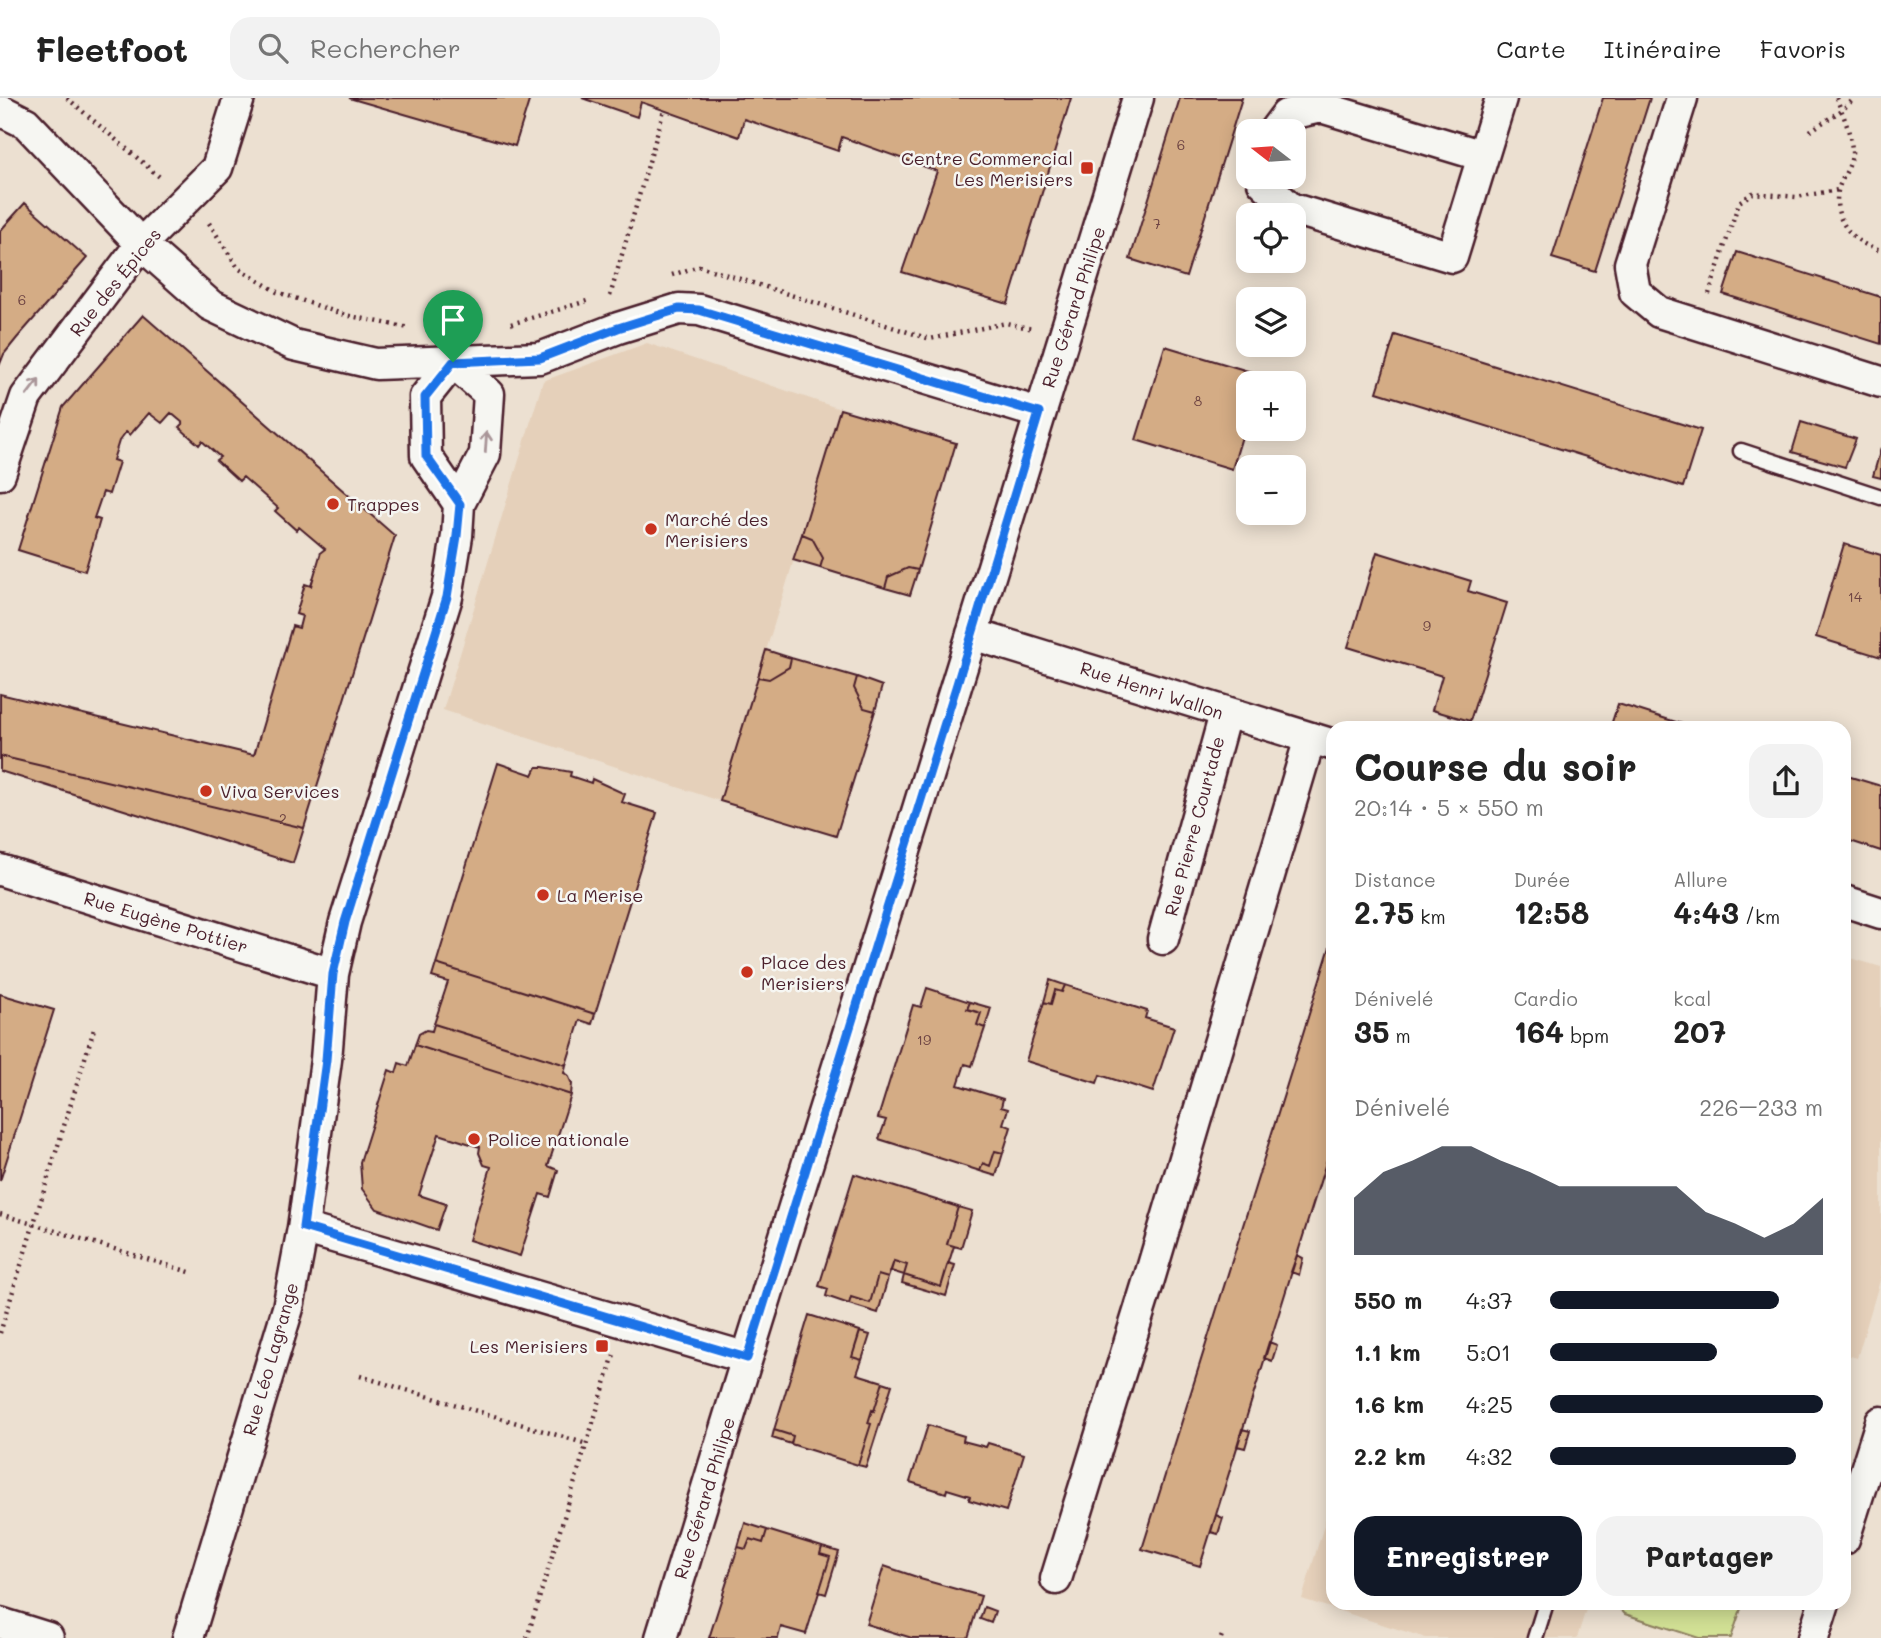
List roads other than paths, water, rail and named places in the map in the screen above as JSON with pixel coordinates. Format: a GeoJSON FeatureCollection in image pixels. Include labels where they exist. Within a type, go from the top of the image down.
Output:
{"type":"FeatureCollection","features":[{"type":"Feature","properties":{"kind":"street","name":"Rue des Épices"},"geometry":{"type":"LineString","coordinates":[[0,474],[26,397],[141,244],[218,168],[239,98]]}},
{"type":"Feature","properties":{"kind":"street","name":"Rue Gérard Philipe"},"geometry":{"type":"LineString","coordinates":[[661,1638],[1138,98]]}},
{"type":"Feature","properties":{"kind":"street"},"geometry":{"type":"LineString","coordinates":[[1270,189],[1290,208],[1452,257],[1501,98]]}},
{"type":"Feature","properties":{"kind":"street"},"geometry":{"type":"LineString","coordinates":[[1682,98],[1630,264],[1635,292],[1659,312],[1881,382]]}},
{"type":"Feature","properties":{"kind":"street"},"geometry":{"type":"LineString","coordinates":[[1283,119],[1286,115],[1321,107],[1483,156]]}},
{"type":"Feature","properties":{"kind":"street"},"geometry":{"type":"LineString","coordinates":[[0,110],[26,123],[141,244],[210,305],[294,345],[376,364],[540,358],[618,328],[679,309],[699,310],[1039,413]]}},
{"type":"Feature","properties":{"kind":"street"},"geometry":{"type":"LineString","coordinates":[[453,362],[425,397],[426,456],[460,504]]}},
{"type":"Feature","properties":{"kind":"street","name":"Rue Léo Lagrange"},"geometry":{"type":"LineString","coordinates":[[188,1638],[288,1308],[303,1227],[326,1060],[333,974],[345,922],[447,597],[460,504],[485,454],[489,394],[453,362]]}},
{"type":"Feature","properties":{"kind":"street","name":"Rue Henri Wallon"},"geometry":{"type":"LineString","coordinates":[[972,634],[1322,742]]}},
{"type":"Feature","properties":{"kind":"street","name":"Rue Pierre Courtade"},"geometry":{"type":"LineString","coordinates":[[1163,939],[1225,713]]}},
{"type":"Feature","properties":{"kind":"street"},"geometry":{"type":"LineString","coordinates":[[1056,1579],[1322,742]]}},
{"type":"Feature","properties":{"kind":"street","name":"Rue Eugène Pottier"},"geometry":{"type":"LineString","coordinates":[[0,870],[333,974]]}},
{"type":"Feature","properties":{"kind":"street"},"geometry":{"type":"LineString","coordinates":[[1851,903],[1881,913]]}},
{"type":"Feature","properties":{"kind":"street"},"geometry":{"type":"LineString","coordinates":[[303,1227],[747,1358]]}},
{"type":"Feature","properties":{"kind":"street"},"geometry":{"type":"LineString","coordinates":[[1851,1517],[1881,1422]]}},
{"type":"Feature","properties":{"kind":"street"},"geometry":{"type":"LineString","coordinates":[[1813,1638],[1822,1610]]}},
{"type":"Feature","properties":{"kind":"street"},"geometry":{"type":"LineString","coordinates":[[0,1623],[48,1638]]}},
{"type":"Feature","properties":{"kind":"lane"},"geometry":{"type":"LineString","coordinates":[[1741,451],[1881,497]]}},
{"type":"Feature","properties":{"kind":"lane"},"geometry":{"type":"LineString","coordinates":[[1535,1638],[1544,1610]]}},
{"type":"Feature","properties":{"kind":"place","name":"Centre Commercial Les Merisiers"},"geometry":{"type":"Point","coordinates":[1087,168]}},
{"type":"Feature","properties":{"kind":"place","name":"Trappes"},"geometry":{"type":"Point","coordinates":[333,504]}},
{"type":"Feature","properties":{"kind":"place","name":"Marché des Merisiers"},"geometry":{"type":"Point","coordinates":[651,529]}},
{"type":"Feature","properties":{"kind":"place","name":"Viva Services"},"geometry":{"type":"Point","coordinates":[206,791]}},
{"type":"Feature","properties":{"kind":"place","name":"La Merise"},"geometry":{"type":"Point","coordinates":[543,895]}},
{"type":"Feature","properties":{"kind":"place","name":"Place des Merisiers"},"geometry":{"type":"Point","coordinates":[747,972]}},
{"type":"Feature","properties":{"kind":"place","name":"Police nationale"},"geometry":{"type":"Point","coordinates":[474,1139]}},
{"type":"Feature","properties":{"kind":"place","name":"Les Merisiers"},"geometry":{"type":"Point","coordinates":[602,1346]}}]}
